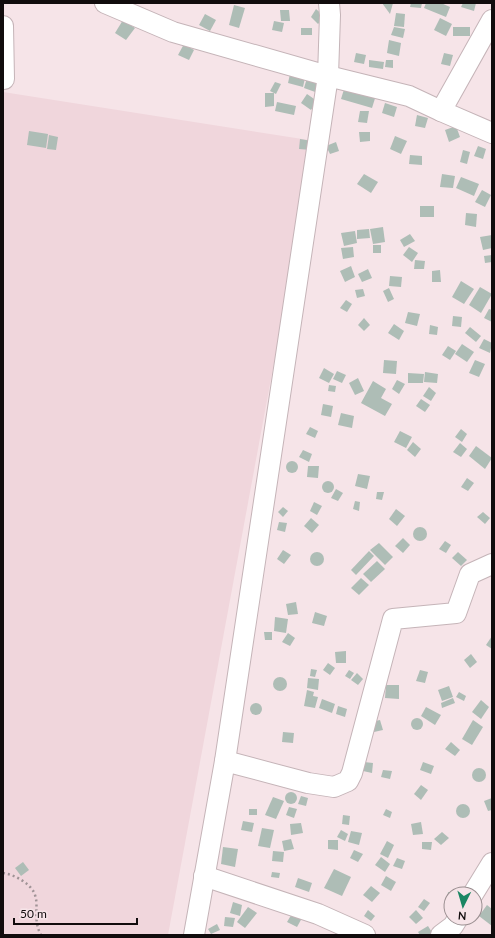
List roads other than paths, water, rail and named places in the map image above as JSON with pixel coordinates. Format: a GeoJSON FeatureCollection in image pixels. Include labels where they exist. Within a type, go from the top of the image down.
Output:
{"type":"FeatureCollection","features":[{"type":"Feature","properties":{"kind":"street"},"geometry":{"type":"LineString","coordinates":[[105,3],[173,32],[328,76],[409,96],[492,133]]}},
{"type":"Feature","properties":{"kind":"street"},"geometry":{"type":"LineString","coordinates":[[194,935],[225,761],[328,76],[329,3]]}},
{"type":"Feature","properties":{"kind":"street"},"geometry":{"type":"LineString","coordinates":[[441,111],[492,20]]}},
{"type":"Feature","properties":{"kind":"street"},"geometry":{"type":"LineString","coordinates":[[3,26],[4,79]]}},
{"type":"Feature","properties":{"kind":"street"},"geometry":{"type":"LineString","coordinates":[[225,761],[308,783],[334,787],[348,781],[352,773],[393,619],[456,613],[470,574],[492,564]]}},
{"type":"Feature","properties":{"kind":"street"},"geometry":{"type":"LineString","coordinates":[[478,886],[492,863]]}},
{"type":"Feature","properties":{"kind":"street"},"geometry":{"type":"LineString","coordinates":[[204,876],[318,914],[365,935]]}},
{"type":"Feature","properties":{"kind":"street"},"geometry":{"type":"LineString","coordinates":[[441,935],[453,926]]}}]}
